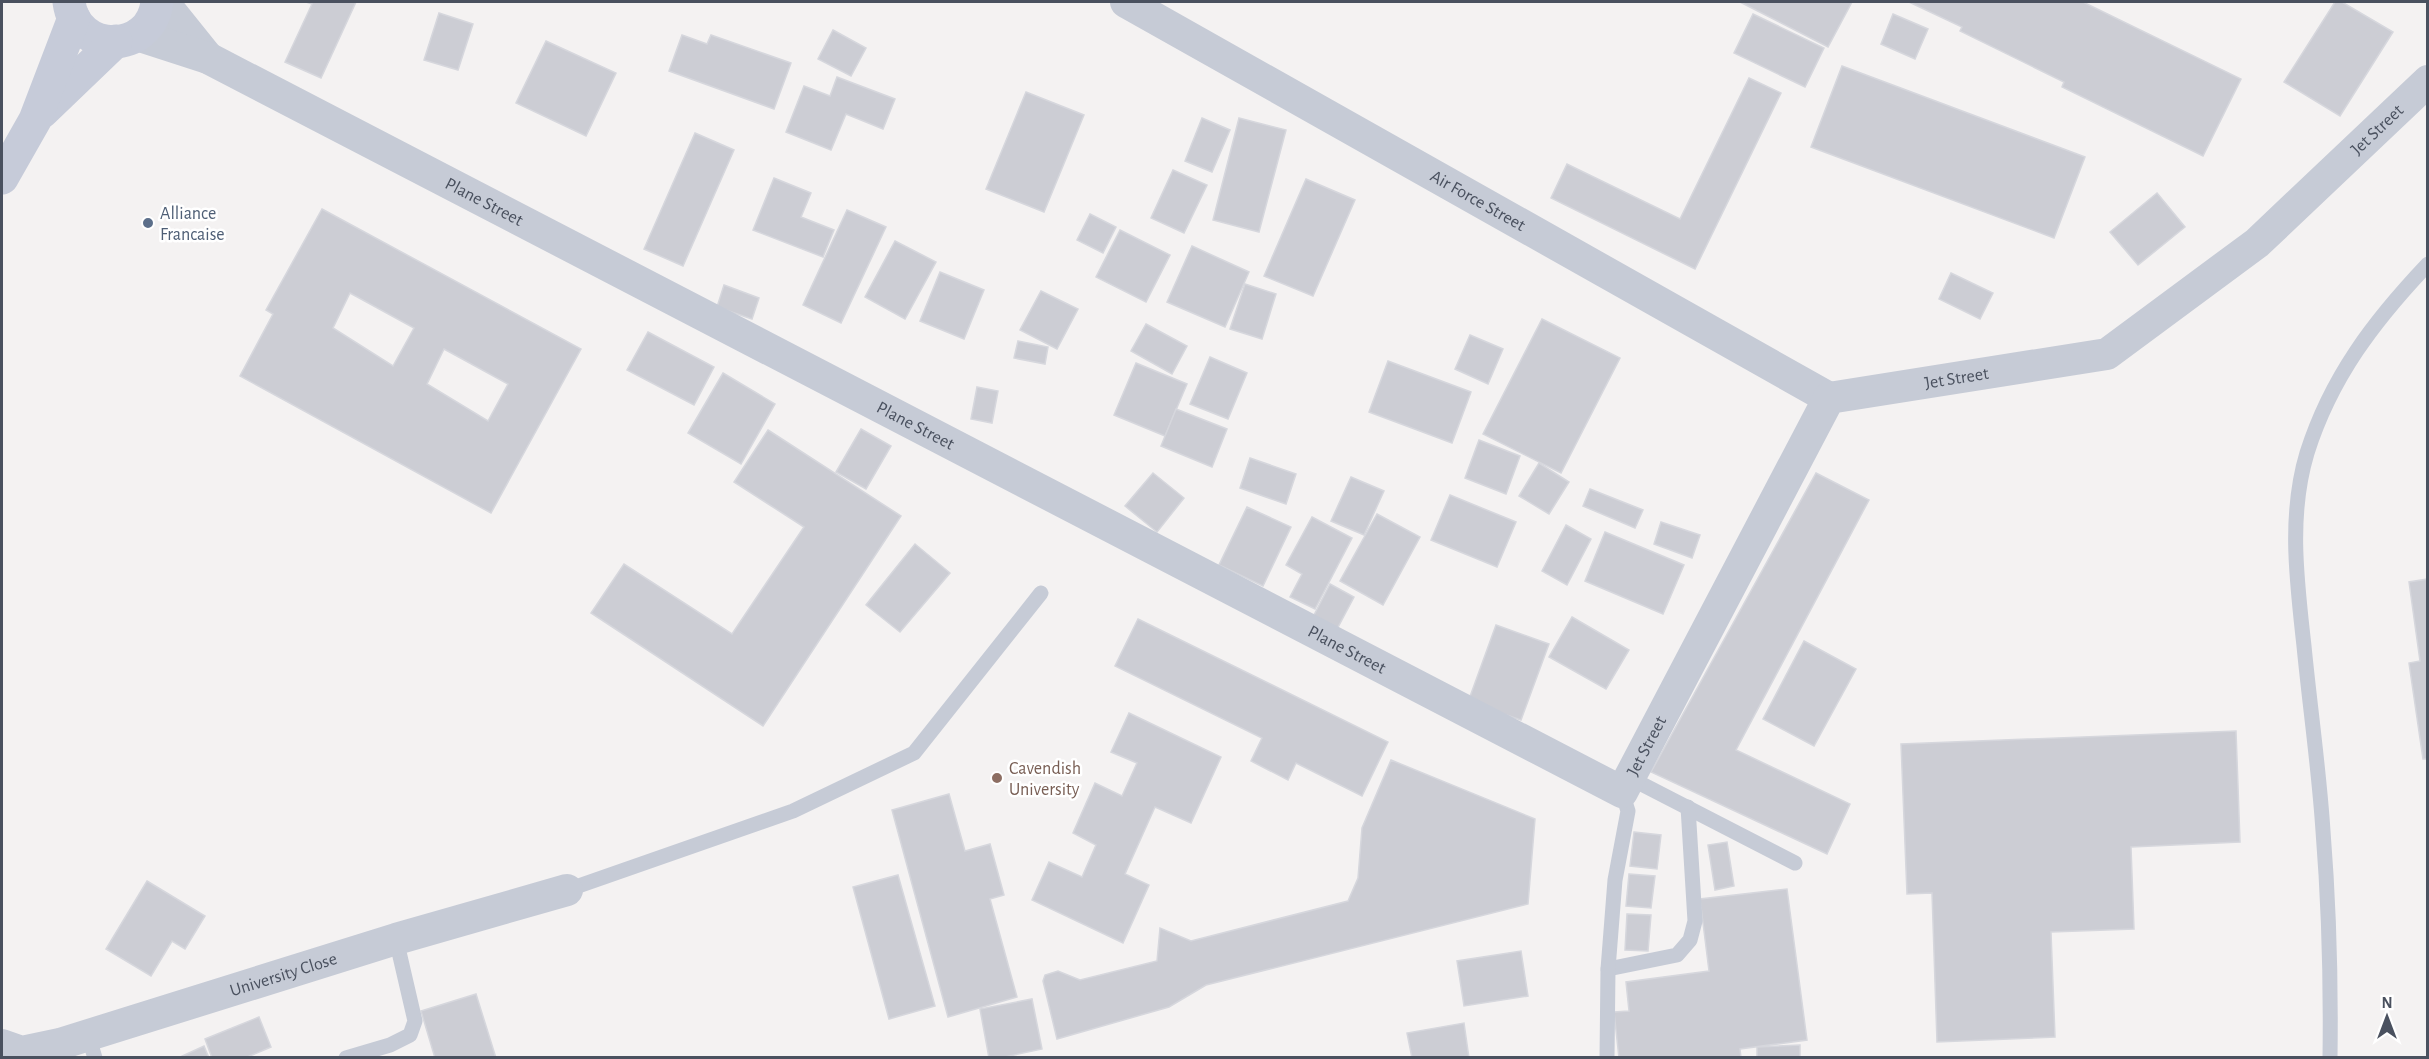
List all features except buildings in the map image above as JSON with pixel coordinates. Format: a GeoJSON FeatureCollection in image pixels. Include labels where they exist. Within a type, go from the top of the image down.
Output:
{"type":"FeatureCollection","features":[{"type":"Feature","properties":{"kind":"main road"},"geometry":{"type":"LineString","coordinates":[[35,120],[127,38],[149,24],[157,2]]}},
{"type":"Feature","properties":{"kind":"main road"},"geometry":{"type":"LineString","coordinates":[[71,10],[82,30],[94,38],[127,38]]}},
{"type":"Feature","properties":{"kind":"main road"},"geometry":{"type":"LineString","coordinates":[[2,178],[35,120],[71,10]]}},
{"type":"Feature","properties":{"kind":"street","name":"Plane Street"},"geometry":{"type":"LineString","coordinates":[[163,2],[208,58]]}},
{"type":"Feature","properties":{"kind":"street","name":"Air Force Street"},"geometry":{"type":"LineString","coordinates":[[1126,2],[1829,398]]}},
{"type":"Feature","properties":{"kind":"street","name":"Plane Street"},"geometry":{"type":"LineString","coordinates":[[127,38],[208,58],[1625,784]]}},
{"type":"Feature","properties":{"kind":"street","name":"Jet Street"},"geometry":{"type":"LineString","coordinates":[[1625,784],[1829,398],[2107,354],[2257,243],[2427,81]]}},
{"type":"Feature","properties":{"kind":"street","name":"University Close"},"geometry":{"type":"LineString","coordinates":[[2,1045],[22,1053],[91,1046],[396,939],[567,890]]}},
{"type":"Feature","properties":{"kind":"lane"},"geometry":{"type":"LineString","coordinates":[[2330,1058],[2324,832],[2296,572],[2296,516],[2307,453],[2329,398],[2352,354],[2390,303],[2427,264]]}},
{"type":"Feature","properties":{"kind":"lane"},"geometry":{"type":"LineString","coordinates":[[567,890],[793,811],[914,753],[1041,593]]}},
{"type":"Feature","properties":{"kind":"lane"},"geometry":{"type":"LineString","coordinates":[[1607,1058],[1608,969],[1615,880],[1628,811],[1625,784],[1688,807],[1795,863]]}},
{"type":"Feature","properties":{"kind":"lane"},"geometry":{"type":"LineString","coordinates":[[1608,969],[1677,955],[1690,940],[1695,921],[1688,807]]}},
{"type":"Feature","properties":{"kind":"lane"},"geometry":{"type":"LineString","coordinates":[[346,1058],[390,1045],[410,1035],[415,1021],[396,939]]}},
{"type":"Feature","properties":{"kind":"place","name":"Alliance Francaise"},"geometry":{"type":"Point","coordinates":[148,223]}},
{"type":"Feature","properties":{"kind":"place","name":"Cavendish University"},"geometry":{"type":"Point","coordinates":[997,778]}}]}
